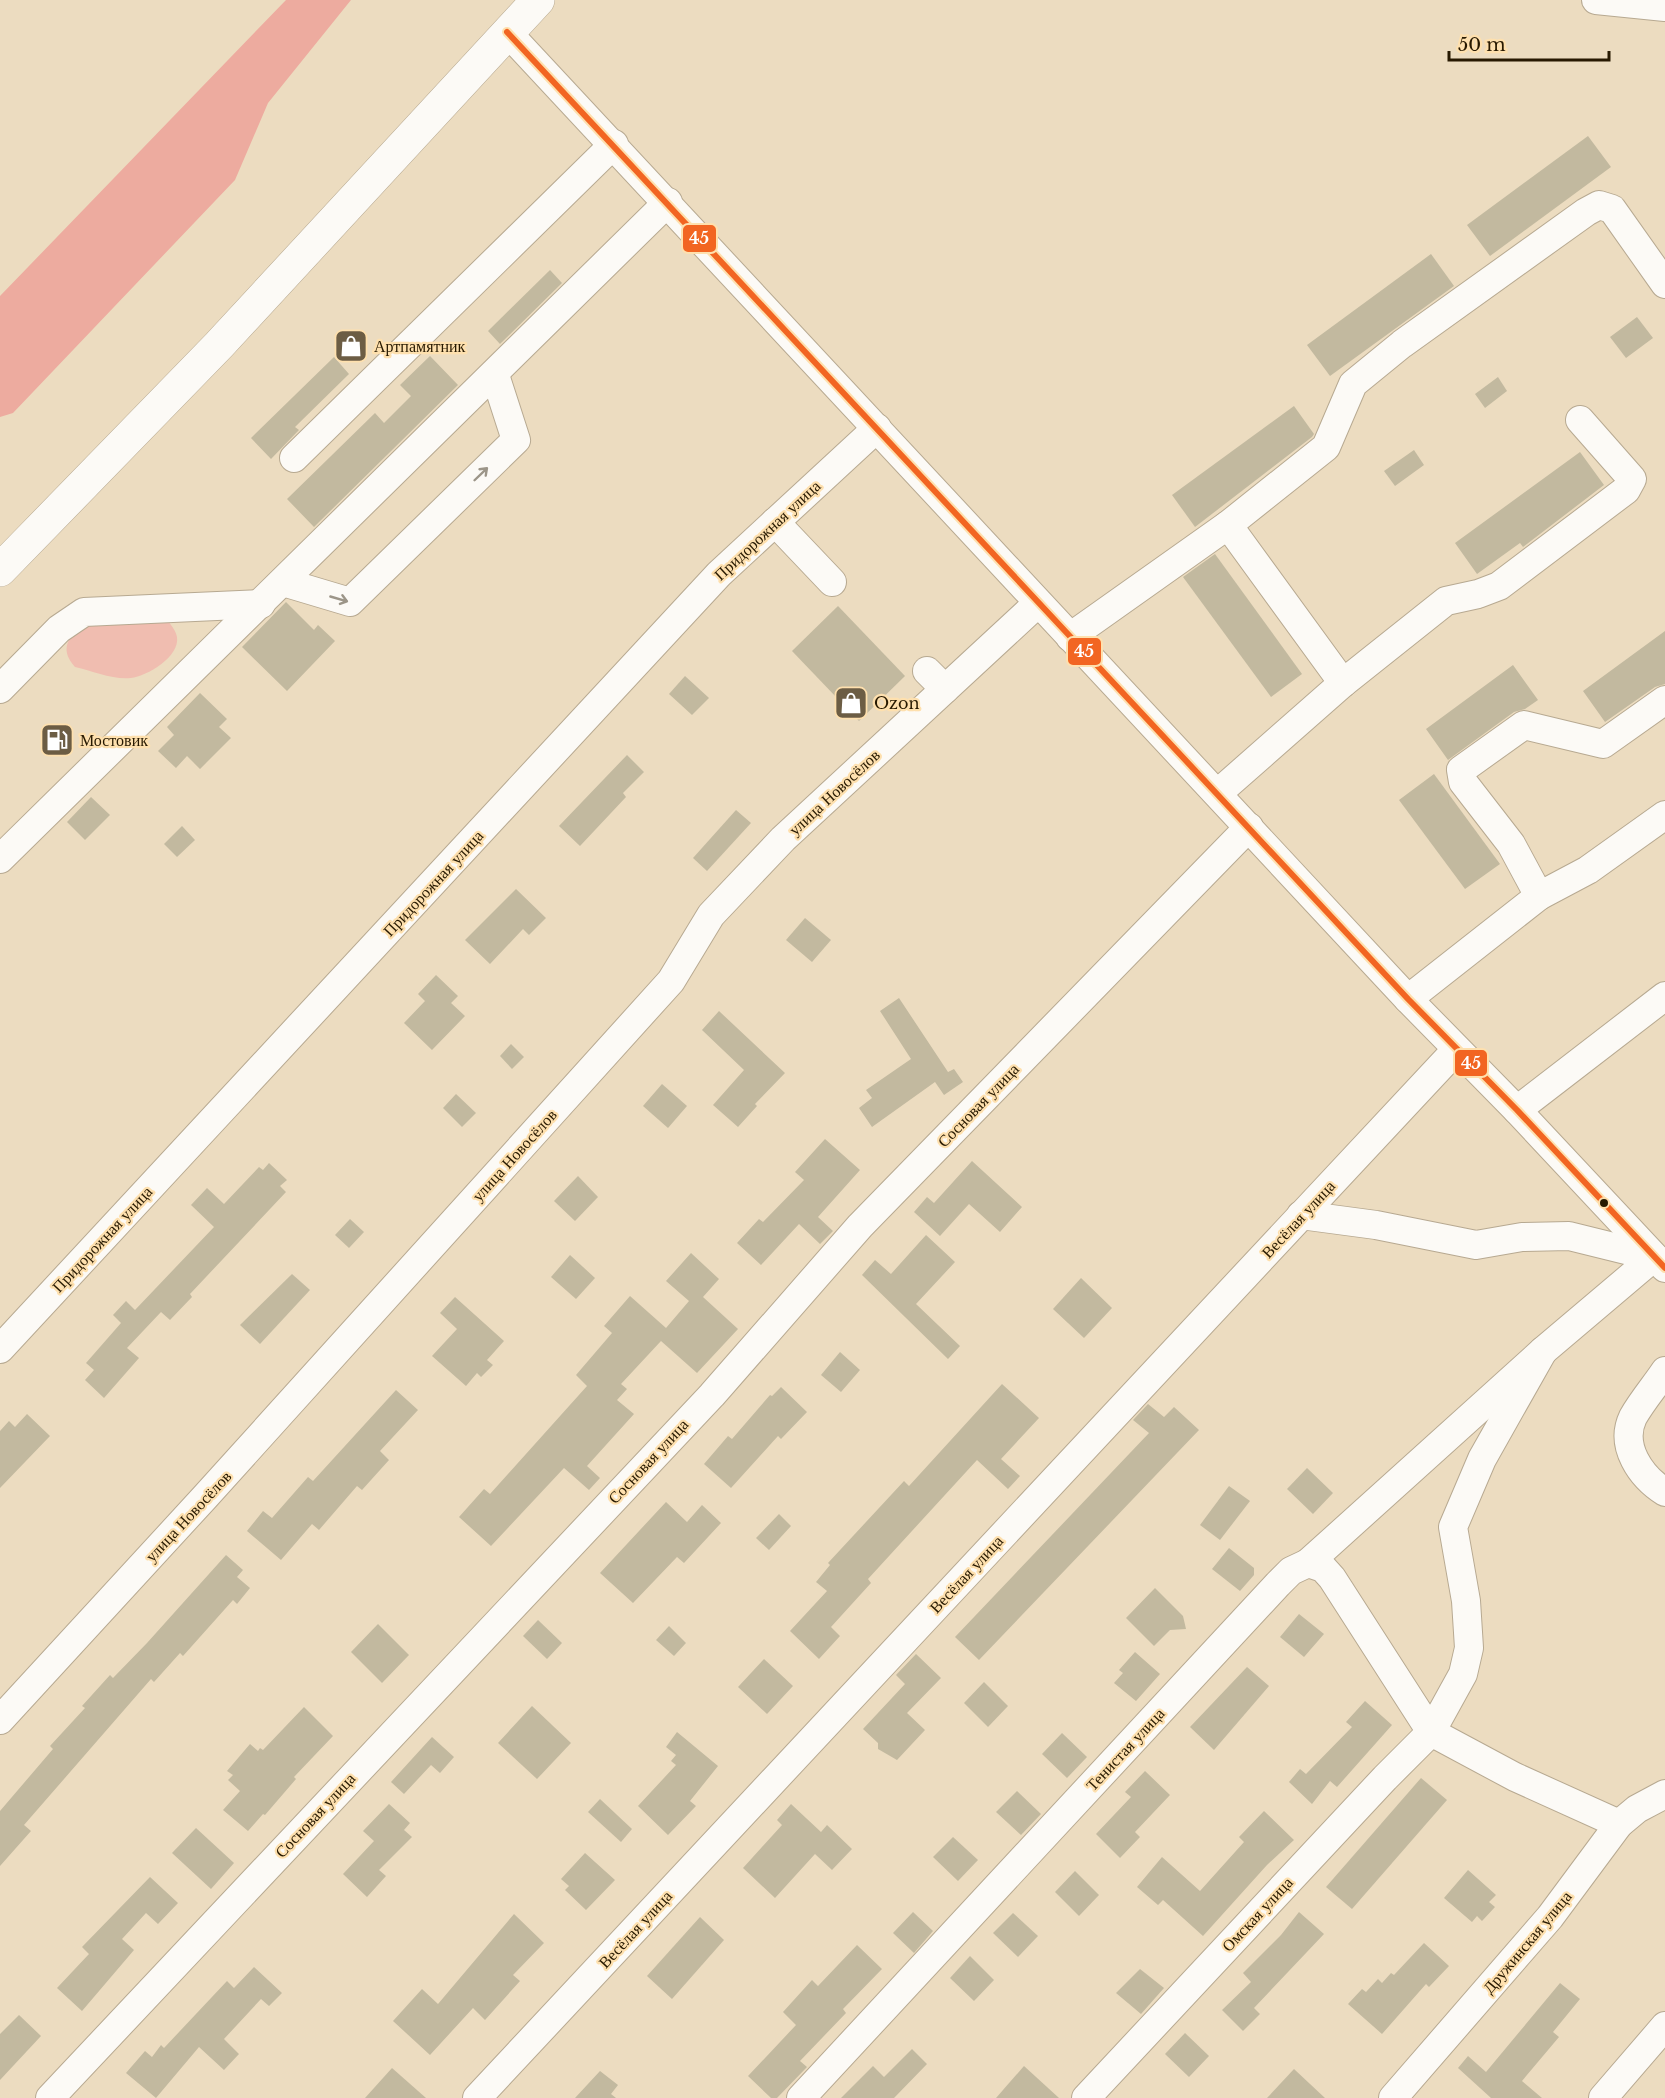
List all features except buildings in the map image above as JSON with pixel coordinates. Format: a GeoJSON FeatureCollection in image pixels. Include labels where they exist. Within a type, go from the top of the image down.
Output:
{"type":"FeatureCollection","features":[{"type":"Feature","properties":{"kind":"main road"},"geometry":{"type":"LineString","coordinates":[[0,570],[219,345],[538,0]]}},
{"type":"Feature","properties":{"kind":"street"},"geometry":{"type":"LineString","coordinates":[[1596,0],[1665,8]]}},
{"type":"Feature","properties":{"kind":"street"},"geometry":{"type":"LineString","coordinates":[[507,32],[614,144],[1408,999],[1517,1110],[1660,1262]]}},
{"type":"Feature","properties":{"kind":"street"},"geometry":{"type":"LineString","coordinates":[[294,458],[614,144]]}},
{"type":"Feature","properties":{"kind":"street"},"geometry":{"type":"LineString","coordinates":[[0,859],[495,375],[668,202]]}},
{"type":"Feature","properties":{"kind":"street"},"geometry":{"type":"LineString","coordinates":[[1070,637],[1228,525],[1326,447],[1353,384],[1402,344],[1586,212],[1599,205],[1611,209],[1665,284]]}},
{"type":"Feature","properties":{"kind":"street"},"geometry":{"type":"LineString","coordinates":[[283,582],[350,602],[516,440],[495,375]]}},
{"type":"Feature","properties":{"kind":"street"},"geometry":{"type":"LineString","coordinates":[[1218,793],[1343,683],[1446,601],[1478,594],[1499,586],[1626,490],[1632,479],[1580,420]]}},
{"type":"Feature","properties":{"kind":"street","name":"Придорожная улица"},"geometry":{"type":"LineString","coordinates":[[0,1349],[719,574],[876,428]]}},
{"type":"Feature","properties":{"kind":"street"},"geometry":{"type":"LineString","coordinates":[[775,522],[832,582]]}},
{"type":"Feature","properties":{"kind":"street"},"geometry":{"type":"LineString","coordinates":[[1228,525],[1343,683]]}},
{"type":"Feature","properties":{"kind":"street","name":"улица Новосёлов"},"geometry":{"type":"LineString","coordinates":[[0,1720],[206,1497],[663,990],[711,915],[936,680],[1038,603]]}},
{"type":"Feature","properties":{"kind":"street"},"geometry":{"type":"LineString","coordinates":[[0,689],[59,629],[84,612],[261,604]]}},
{"type":"Feature","properties":{"kind":"street"},"geometry":{"type":"LineString","coordinates":[[1539,896],[1511,844],[1463,782],[1461,770],[1524,724],[1603,744],[1665,700]]}},
{"type":"Feature","properties":{"kind":"street"},"geometry":{"type":"LineString","coordinates":[[1408,999],[1539,896],[1588,870],[1665,815]]}},
{"type":"Feature","properties":{"kind":"street","name":"Сосновая улица"},"geometry":{"type":"LineString","coordinates":[[50,2098],[712,1395],[860,1226],[1249,826]]}},
{"type":"Feature","properties":{"kind":"street"},"geometry":{"type":"LineString","coordinates":[[1517,1110],[1665,996]]}},
{"type":"Feature","properties":{"kind":"street","name":"Весёлая улица"},"geometry":{"type":"LineString","coordinates":[[477,2098],[1456,1050]]}},
{"type":"Feature","properties":{"kind":"street"},"geometry":{"type":"LineString","coordinates":[[1301,1215],[1376,1225],[1476,1245],[1522,1237],[1569,1236],[1660,1262]]}},
{"type":"Feature","properties":{"kind":"street","name":"Тенистая улица"},"geometry":{"type":"LineString","coordinates":[[801,2098],[1291,1571],[1308,1563],[1543,1351],[1660,1262]]}},
{"type":"Feature","properties":{"kind":"street","name":"Омская улица"},"geometry":{"type":"LineString","coordinates":[[1086,2098],[1377,1786],[1431,1732],[1462,1674],[1469,1648],[1466,1601],[1453,1527],[1482,1459],[1543,1351]]}},
{"type":"Feature","properties":{"kind":"street"},"geometry":{"type":"LineString","coordinates":[[1665,1371],[1632,1419],[1628,1445],[1638,1466],[1665,1491]]}},
{"type":"Feature","properties":{"kind":"street"},"geometry":{"type":"LineString","coordinates":[[1308,1563],[1323,1568],[1332,1578],[1431,1732],[1515,1777],[1619,1824]]}},
{"type":"Feature","properties":{"kind":"street","name":"Дружинская улица"},"geometry":{"type":"LineString","coordinates":[[1394,2098],[1550,1917],[1619,1824],[1637,1809],[1665,1794]]}},
{"type":"Feature","properties":{"kind":"street"},"geometry":{"type":"LineString","coordinates":[[1602,2098],[1665,2026]]}},
{"type":"Feature","properties":{"kind":"shaded area"},"geometry":{"type":"Polygon","coordinates":[[[286,0],[351,0],[268,103],[235,180],[13,413],[0,417],[0,296],[286,0]]]}},
{"type":"Feature","properties":{"kind":"shaded area"},"geometry":{"type":"Polygon","coordinates":[[[168,621],[175,630],[177,644],[168,658],[145,674],[131,678],[103,675],[75,667],[68,656],[68,641],[79,626],[168,621]]]}},
{"type":"Feature","properties":{"kind":"transit line","name":"45"},"geometry":{"type":"LineString","coordinates":[[507,32],[1408,999],[1517,1110],[1665,1268]]}},
{"type":"Feature","properties":{"kind":"place","name":"Артпамятник"},"geometry":{"type":"Point","coordinates":[351,346]}},
{"type":"Feature","properties":{"kind":"place","name":"Ozon"},"geometry":{"type":"Point","coordinates":[851,703]}},
{"type":"Feature","properties":{"kind":"place","name":"Мостовик"},"geometry":{"type":"Point","coordinates":[57,740]}}]}
